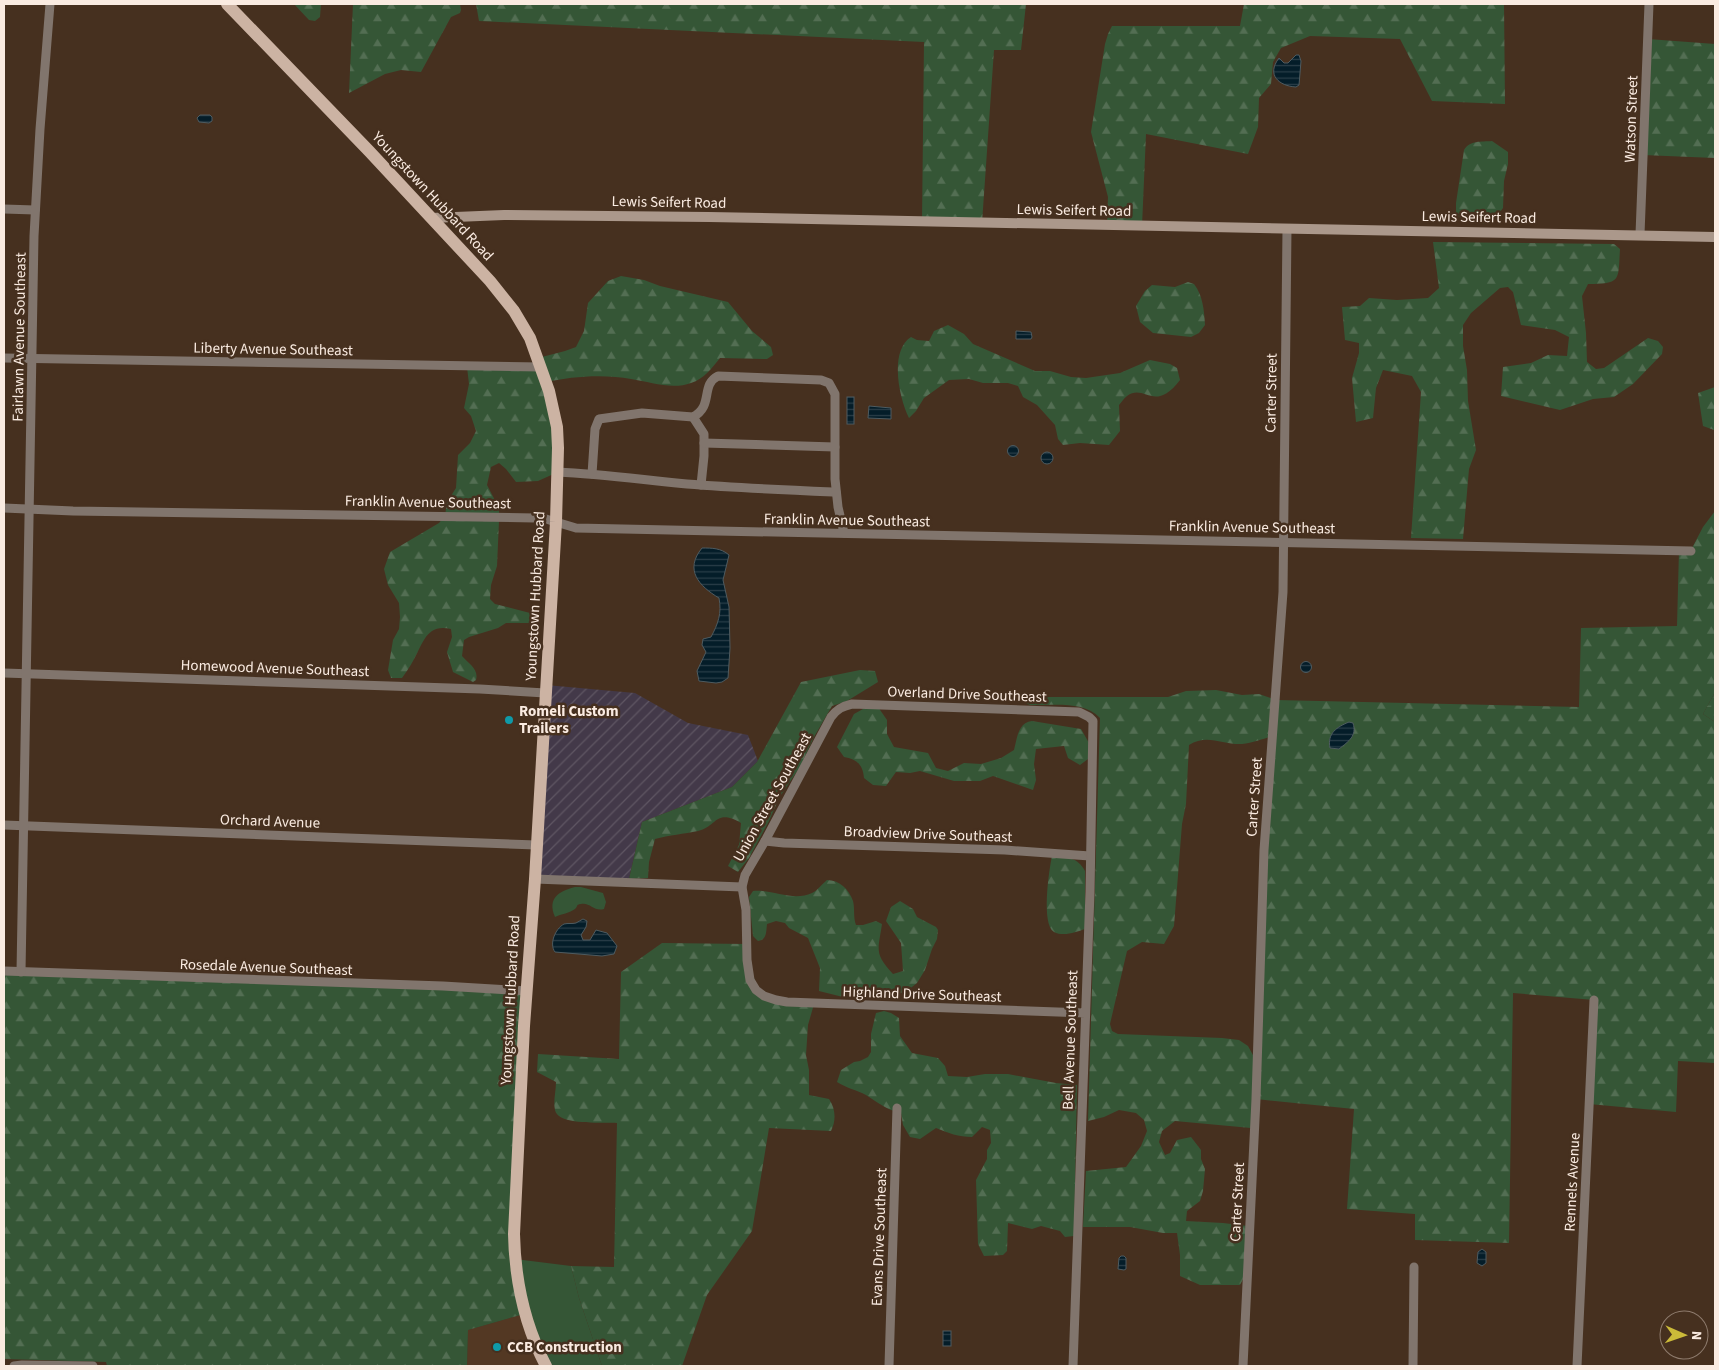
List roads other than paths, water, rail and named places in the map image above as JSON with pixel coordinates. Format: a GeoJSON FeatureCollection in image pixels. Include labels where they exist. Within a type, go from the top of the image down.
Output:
{"type":"FeatureCollection","features":[{"type":"Feature","properties":{"kind":"main road","name":"Youngstown Hubbard Road"},"geometry":{"type":"LineString","coordinates":[[227,4],[490,280],[514,311],[530,338],[550,391],[556,427],[558,472],[556,522],[535,879],[526,991],[514,1259],[524,1314],[546,1366]]}},
{"type":"Feature","properties":{"kind":"street","name":"Fairlawn Avenue Southeast"},"geometry":{"type":"LineString","coordinates":[[21,972],[36,210],[50,4]]}},
{"type":"Feature","properties":{"kind":"street","name":"Watson Street"},"geometry":{"type":"LineString","coordinates":[[1640,234],[1649,4]]}},
{"type":"Feature","properties":{"kind":"street"},"geometry":{"type":"LineString","coordinates":[[4,209],[36,210]]}},
{"type":"Feature","properties":{"kind":"street","name":"Lewis Seifert Road"},"geometry":{"type":"LineString","coordinates":[[432,218],[504,215],[682,217],[1715,236]]}},
{"type":"Feature","properties":{"kind":"street","name":"Carter Street"},"geometry":{"type":"LineString","coordinates":[[1243,1366],[1256,1099],[1264,850],[1280,647],[1287,229]]}},
{"type":"Feature","properties":{"kind":"street","name":"Liberty Avenue Southeast"},"geometry":{"type":"LineString","coordinates":[[4,358],[541,367]]}},
{"type":"Feature","properties":{"kind":"street"},"geometry":{"type":"LineString","coordinates":[[592,474],[596,429],[600,419],[642,413],[693,417],[704,408],[710,382],[718,376],[821,380],[829,383],[835,394],[836,492],[844,533]]}},
{"type":"Feature","properties":{"kind":"street"},"geometry":{"type":"LineString","coordinates":[[693,417],[704,434],[701,485]]}},
{"type":"Feature","properties":{"kind":"street"},"geometry":{"type":"LineString","coordinates":[[704,443],[835,447]]}},
{"type":"Feature","properties":{"kind":"street"},"geometry":{"type":"LineString","coordinates":[[558,472],[701,485],[836,492]]}},
{"type":"Feature","properties":{"kind":"street","name":"Franklin Avenue Southeast"},"geometry":{"type":"LineString","coordinates":[[4,508],[29,510],[535,518],[576,528],[1283,541],[1691,551]]}},
{"type":"Feature","properties":{"kind":"street","name":"Homewood Avenue Southeast"},"geometry":{"type":"LineString","coordinates":[[4,673],[480,689],[545,693]]}},
{"type":"Feature","properties":{"kind":"street","name":"Overland Drive Southeast"},"geometry":{"type":"LineString","coordinates":[[843,706],[852,704],[1079,712],[1090,717]]}},
{"type":"Feature","properties":{"kind":"street","name":"Union Street Southeast"},"geometry":{"type":"LineString","coordinates":[[742,887],[745,875],[831,717],[843,706]]}},
{"type":"Feature","properties":{"kind":"street","name":"Bell Avenue Southeast"},"geometry":{"type":"LineString","coordinates":[[1073,1366],[1094,726],[1090,717]]}},
{"type":"Feature","properties":{"kind":"street","name":"Orchard Avenue"},"geometry":{"type":"LineString","coordinates":[[4,825],[536,845]]}},
{"type":"Feature","properties":{"kind":"street","name":"Broadview Drive Southeast"},"geometry":{"type":"LineString","coordinates":[[765,841],[1005,850],[1090,856]]}},
{"type":"Feature","properties":{"kind":"street"},"geometry":{"type":"LineString","coordinates":[[535,879],[742,887]]}},
{"type":"Feature","properties":{"kind":"street","name":"Highland Drive Southeast"},"geometry":{"type":"LineString","coordinates":[[742,887],[746,910],[750,980],[760,993],[776,1000],[787,1002],[1085,1013]]}},
{"type":"Feature","properties":{"kind":"street","name":"Rosedale Avenue Southeast"},"geometry":{"type":"LineString","coordinates":[[4,971],[443,986],[526,991]]}},
{"type":"Feature","properties":{"kind":"street","name":"Rennels Avenue"},"geometry":{"type":"LineString","coordinates":[[1577,1366],[1594,1000]]}},
{"type":"Feature","properties":{"kind":"street","name":"Evans Drive Southeast"},"geometry":{"type":"LineString","coordinates":[[889,1366],[897,1108]]}},
{"type":"Feature","properties":{"kind":"street"},"geometry":{"type":"LineString","coordinates":[[1413,1366],[1414,1267]]}},
{"type":"Feature","properties":{"kind":"street"},"geometry":{"type":"LineString","coordinates":[[14,1366],[93,1366]]}},
{"type":"Feature","properties":{"kind":"water"},"geometry":{"type":"Polygon","coordinates":[[[1296,55],[1299,55],[1301,61],[1299,85],[1296,87],[1280,82],[1274,74],[1274,70],[1279,58],[1284,63],[1288,63],[1296,55]]]}},
{"type":"Feature","properties":{"kind":"water"},"geometry":{"type":"Polygon","coordinates":[[[200,115],[210,115],[212,121],[209,123],[199,122],[197,118],[200,115]]]}},
{"type":"Feature","properties":{"kind":"water"},"geometry":{"type":"Polygon","coordinates":[[[1016,331],[1031,332],[1032,337],[1031,339],[1016,339],[1016,331]]]}},
{"type":"Feature","properties":{"kind":"water"},"geometry":{"type":"Polygon","coordinates":[[[847,397],[854,397],[854,424],[847,424],[847,397]]]}},
{"type":"Feature","properties":{"kind":"water"},"geometry":{"type":"Polygon","coordinates":[[[869,406],[891,408],[891,419],[868,418],[869,406]]]}},
{"type":"Feature","properties":{"kind":"water"},"geometry":{"type":"Polygon","coordinates":[[[1013,445],[1019,451],[1013,457],[1007,451],[1013,445]]]}},
{"type":"Feature","properties":{"kind":"water"},"geometry":{"type":"Polygon","coordinates":[[[1049,452],[1052,453],[1052,463],[1045,464],[1042,463],[1041,456],[1042,453],[1049,452]]]}},
{"type":"Feature","properties":{"kind":"water"},"geometry":{"type":"Polygon","coordinates":[[[702,548],[713,548],[729,555],[723,580],[729,607],[730,648],[728,678],[716,683],[699,681],[697,671],[706,652],[702,645],[703,639],[711,637],[720,614],[719,598],[700,583],[694,570],[694,563],[702,548]]]}},
{"type":"Feature","properties":{"kind":"water"},"geometry":{"type":"Polygon","coordinates":[[[1306,661],[1312,667],[1306,673],[1300,667],[1306,661]]]}},
{"type":"Feature","properties":{"kind":"water"},"geometry":{"type":"Polygon","coordinates":[[[1349,722],[1353,723],[1354,728],[1351,738],[1339,749],[1330,748],[1330,738],[1334,731],[1349,722]]]}},
{"type":"Feature","properties":{"kind":"water"},"geometry":{"type":"Polygon","coordinates":[[[583,919],[587,921],[581,935],[583,940],[590,940],[596,930],[607,933],[617,946],[614,954],[602,956],[555,952],[553,941],[558,929],[564,924],[576,923],[583,919]]]}},
{"type":"Feature","properties":{"kind":"water"},"geometry":{"type":"Polygon","coordinates":[[[1482,1249],[1486,1252],[1486,1263],[1482,1266],[1477,1263],[1478,1252],[1482,1249]]]}},
{"type":"Feature","properties":{"kind":"water"},"geometry":{"type":"Polygon","coordinates":[[[1121,1256],[1126,1258],[1126,1269],[1124,1270],[1118,1269],[1121,1256]]]}},
{"type":"Feature","properties":{"kind":"water"},"geometry":{"type":"Polygon","coordinates":[[[943,1331],[951,1331],[951,1346],[943,1346],[943,1331]]]}},
{"type":"Feature","properties":{"kind":"place","name":"Romeli Custom Trailers"},"geometry":{"type":"Point","coordinates":[509,720]}},
{"type":"Feature","properties":{"kind":"place","name":"CCB Construction"},"geometry":{"type":"Point","coordinates":[497,1347]}}]}
